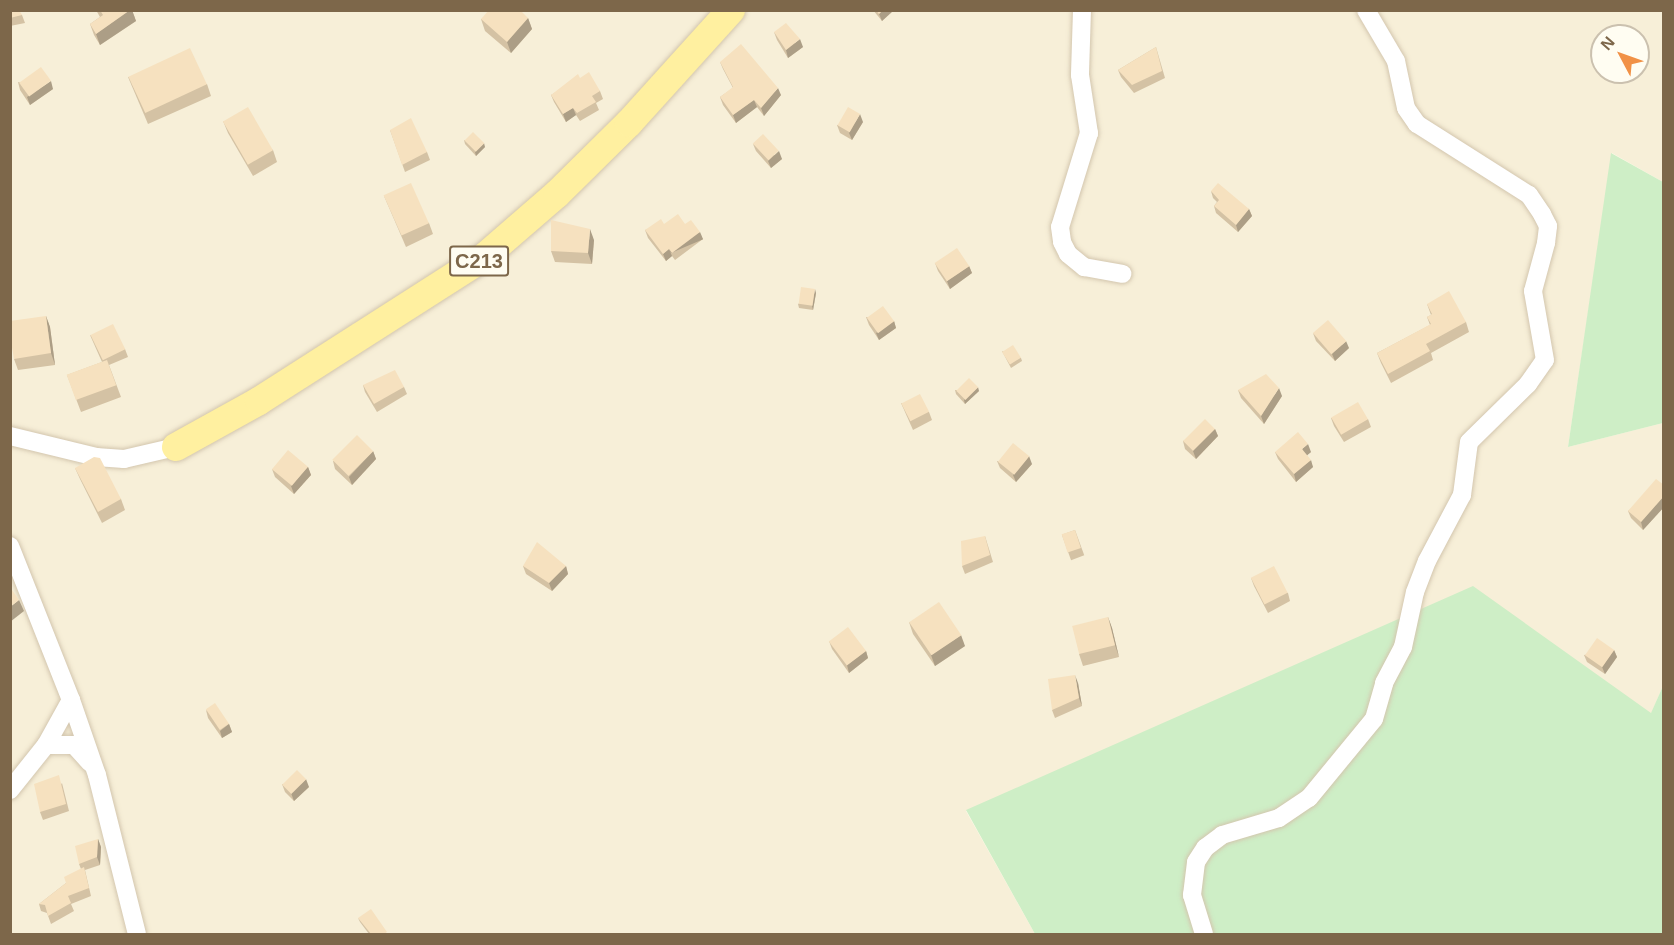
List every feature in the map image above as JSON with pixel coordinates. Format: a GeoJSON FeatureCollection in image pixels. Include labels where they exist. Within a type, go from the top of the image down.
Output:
{"type":"FeatureCollection","features":[{"type":"Feature","properties":{"kind":"main road","name":"C213"},"geometry":{"type":"LineString","coordinates":[[176,447],[259,401],[483,258],[557,194],[629,123],[731,10]]}},
{"type":"Feature","properties":{"kind":"street"},"geometry":{"type":"LineString","coordinates":[[1082,10],[1080,75],[1089,133],[1060,227],[1062,242],[1068,254],[1084,267],[1122,274]]}},
{"type":"Feature","properties":{"kind":"street"},"geometry":{"type":"LineString","coordinates":[[1204,934],[1192,894],[1197,862],[1205,848],[1222,835],[1279,818],[1309,798],[1374,719],[1384,683],[1404,647],[1414,592],[1426,561],[1462,495],[1469,442],[1528,384],[1545,360],[1533,291],[1548,226],[1542,214],[1529,195],[1434,139],[1417,124],[1406,108],[1396,61],[1366,10]]}},
{"type":"Feature","properties":{"kind":"street"},"geometry":{"type":"LineString","coordinates":[[10,436],[96,457],[124,459],[176,447]]}},
{"type":"Feature","properties":{"kind":"street"},"geometry":{"type":"LineString","coordinates":[[10,546],[71,700],[97,775],[137,934]]}},
{"type":"Feature","properties":{"kind":"street"},"geometry":{"type":"LineString","coordinates":[[10,790],[46,745],[71,700]]}},
{"type":"Feature","properties":{"kind":"street"},"geometry":{"type":"LineString","coordinates":[[46,745],[74,745],[83,751],[97,775]]}},
{"type":"Feature","properties":{"kind":"shaded area"},"geometry":{"type":"Polygon","coordinates":[[[10,11],[1663,11],[1663,182],[1612,153],[1568,447],[1663,423],[1663,686],[1651,714],[966,811],[1035,934],[11,934],[10,11]]]}},
{"type":"Feature","properties":{"kind":"green space"},"geometry":{"type":"Polygon","coordinates":[[[1611,153],[1663,182],[1663,423],[1568,447],[1611,153]]]}},
{"type":"Feature","properties":{"kind":"green space"},"geometry":{"type":"Polygon","coordinates":[[[1473,586],[1651,713],[1663,686],[1663,934],[1035,934],[966,810],[1473,586]]]}},
{"type":"Feature","properties":{"kind":"building"},"geometry":{"type":"Polygon","coordinates":[[[10,10],[19,10],[22,15],[10,18],[10,10]]]}},
{"type":"Feature","properties":{"kind":"building"},"geometry":{"type":"Polygon","coordinates":[[[100,10],[130,10],[96,34],[90,24],[103,15],[100,10]]]}},
{"type":"Feature","properties":{"kind":"building"},"geometry":{"type":"Polygon","coordinates":[[[489,10],[520,10],[528,18],[507,42],[481,19],[489,10]]]}},
{"type":"Feature","properties":{"kind":"building"},"geometry":{"type":"Polygon","coordinates":[[[786,23],[800,39],[786,50],[774,32],[786,23]]]}},
{"type":"Feature","properties":{"kind":"building"},"geometry":{"type":"Polygon","coordinates":[[[741,44],[778,88],[761,108],[754,100],[733,115],[720,97],[733,87],[720,62],[741,44]]]}},
{"type":"Feature","properties":{"kind":"building"},"geometry":{"type":"Polygon","coordinates":[[[1156,47],[1162,71],[1132,85],[1118,70],[1156,47]]]}},
{"type":"Feature","properties":{"kind":"building"},"geometry":{"type":"Polygon","coordinates":[[[190,48],[207,84],[145,113],[128,77],[190,48]]]}},
{"type":"Feature","properties":{"kind":"building"},"geometry":{"type":"Polygon","coordinates":[[[41,67],[51,81],[29,97],[19,83],[41,67]]]}},
{"type":"Feature","properties":{"kind":"building"},"geometry":{"type":"Polygon","coordinates":[[[589,72],[600,91],[592,96],[596,102],[577,113],[573,108],[563,114],[551,95],[578,74],[580,78],[589,72]]]}},
{"type":"Feature","properties":{"kind":"building"},"geometry":{"type":"Polygon","coordinates":[[[248,107],[273,150],[248,165],[223,122],[248,107]]]}},
{"type":"Feature","properties":{"kind":"building"},"geometry":{"type":"Polygon","coordinates":[[[848,107],[860,114],[850,132],[838,125],[848,107]]]}},
{"type":"Feature","properties":{"kind":"building"},"geometry":{"type":"Polygon","coordinates":[[[411,118],[427,152],[402,165],[390,130],[411,118]]]}},
{"type":"Feature","properties":{"kind":"building"},"geometry":{"type":"Polygon","coordinates":[[[473,132],[484,143],[476,152],[465,140],[473,132]]]}},
{"type":"Feature","properties":{"kind":"building"},"geometry":{"type":"Polygon","coordinates":[[[763,134],[779,151],[768,160],[753,144],[763,134]]]}},
{"type":"Feature","properties":{"kind":"building"},"geometry":{"type":"Polygon","coordinates":[[[411,183],[429,223],[401,235],[384,195],[411,183]]]}},
{"type":"Feature","properties":{"kind":"building"},"geometry":{"type":"Polygon","coordinates":[[[1218,183],[1249,209],[1236,225],[1214,206],[1219,200],[1211,191],[1218,183]]]}},
{"type":"Feature","properties":{"kind":"building"},"geometry":{"type":"Polygon","coordinates":[[[678,214],[685,224],[691,220],[700,232],[672,253],[669,249],[663,254],[645,230],[661,219],[664,224],[678,214]]]}},
{"type":"Feature","properties":{"kind":"building"},"geometry":{"type":"Polygon","coordinates":[[[551,220],[590,229],[588,253],[551,251],[551,220]]]}},
{"type":"Feature","properties":{"kind":"building"},"geometry":{"type":"Polygon","coordinates":[[[957,248],[969,266],[947,281],[935,263],[957,248]]]}},
{"type":"Feature","properties":{"kind":"building"},"geometry":{"type":"Polygon","coordinates":[[[801,287],[815,289],[812,306],[799,304],[801,287]]]}},
{"type":"Feature","properties":{"kind":"building"},"geometry":{"type":"Polygon","coordinates":[[[1449,291],[1466,322],[1426,344],[1430,351],[1388,374],[1377,353],[1431,324],[1427,317],[1432,314],[1427,304],[1449,291]]]}},
{"type":"Feature","properties":{"kind":"building"},"geometry":{"type":"Polygon","coordinates":[[[883,306],[894,321],[878,333],[867,318],[883,306]]]}},
{"type":"Feature","properties":{"kind":"building"},"geometry":{"type":"Polygon","coordinates":[[[46,316],[51,353],[14,359],[10,321],[46,316]]]}},
{"type":"Feature","properties":{"kind":"building"},"geometry":{"type":"Polygon","coordinates":[[[1328,320],[1346,341],[1331,354],[1313,333],[1328,320]]]}},
{"type":"Feature","properties":{"kind":"building"},"geometry":{"type":"Polygon","coordinates":[[[113,324],[125,349],[103,360],[91,335],[113,324]]]}},
{"type":"Feature","properties":{"kind":"building"},"geometry":{"type":"Polygon","coordinates":[[[1013,345],[1021,358],[1010,365],[1002,352],[1013,345]]]}},
{"type":"Feature","properties":{"kind":"building"},"geometry":{"type":"Polygon","coordinates":[[[107,360],[116,385],[76,400],[67,375],[107,360]]]}},
{"type":"Feature","properties":{"kind":"building"},"geometry":{"type":"Polygon","coordinates":[[[395,370],[404,387],[374,404],[363,385],[395,370]]]}},
{"type":"Feature","properties":{"kind":"building"},"geometry":{"type":"Polygon","coordinates":[[[1266,374],[1279,388],[1261,416],[1238,390],[1266,374]]]}},
{"type":"Feature","properties":{"kind":"building"},"geometry":{"type":"Polygon","coordinates":[[[969,378],[978,387],[965,400],[956,391],[969,378]]]}},
{"type":"Feature","properties":{"kind":"building"},"geometry":{"type":"Polygon","coordinates":[[[920,394],[929,412],[910,421],[901,404],[920,394]]]}},
{"type":"Feature","properties":{"kind":"building"},"geometry":{"type":"Polygon","coordinates":[[[1358,402],[1368,419],[1341,435],[1331,418],[1358,402]]]}},
{"type":"Feature","properties":{"kind":"building"},"geometry":{"type":"Polygon","coordinates":[[[1205,419],[1215,429],[1193,451],[1183,441],[1205,419]]]}},
{"type":"Feature","properties":{"kind":"building"},"geometry":{"type":"Polygon","coordinates":[[[1298,432],[1308,444],[1302,449],[1311,460],[1294,474],[1275,452],[1298,432]]]}},
{"type":"Feature","properties":{"kind":"building"},"geometry":{"type":"Polygon","coordinates":[[[357,435],[373,451],[349,476],[332,460],[357,435]]]}},
{"type":"Feature","properties":{"kind":"building"},"geometry":{"type":"Polygon","coordinates":[[[1013,443],[1029,456],[1014,475],[998,462],[1013,443]]]}},
{"type":"Feature","properties":{"kind":"building"},"geometry":{"type":"Polygon","coordinates":[[[288,450],[308,467],[292,486],[272,469],[288,450]]]}},
{"type":"Feature","properties":{"kind":"building"},"geometry":{"type":"Polygon","coordinates":[[[94,457],[100,458],[121,499],[98,512],[75,468],[94,457]]]}},
{"type":"Feature","properties":{"kind":"building"},"geometry":{"type":"Polygon","coordinates":[[[1656,479],[1664,485],[1664,496],[1641,522],[1628,511],[1656,479]]]}},
{"type":"Feature","properties":{"kind":"building"},"geometry":{"type":"Polygon","coordinates":[[[1075,530],[1081,548],[1068,552],[1062,534],[1075,530]]]}},
{"type":"Feature","properties":{"kind":"building"},"geometry":{"type":"Polygon","coordinates":[[[985,536],[990,555],[962,566],[961,541],[985,536]]]}},
{"type":"Feature","properties":{"kind":"building"},"geometry":{"type":"Polygon","coordinates":[[[537,542],[566,566],[549,583],[523,566],[537,542]]]}},
{"type":"Feature","properties":{"kind":"building"},"geometry":{"type":"Polygon","coordinates":[[[1274,566],[1288,593],[1264,605],[1251,578],[1274,566]]]}},
{"type":"Feature","properties":{"kind":"building"},"geometry":{"type":"Polygon","coordinates":[[[10,587],[19,600],[10,607],[10,587]]]}},
{"type":"Feature","properties":{"kind":"building"},"geometry":{"type":"Polygon","coordinates":[[[939,602],[961,635],[932,655],[909,622],[939,602]]]}},
{"type":"Feature","properties":{"kind":"building"},"geometry":{"type":"Polygon","coordinates":[[[1108,617],[1115,645],[1079,654],[1072,626],[1108,617]]]}},
{"type":"Feature","properties":{"kind":"building"},"geometry":{"type":"Polygon","coordinates":[[[848,627],[866,651],[847,665],[829,641],[848,627]]]}},
{"type":"Feature","properties":{"kind":"building"},"geometry":{"type":"Polygon","coordinates":[[[1597,638],[1614,650],[1602,667],[1585,655],[1597,638]]]}},
{"type":"Feature","properties":{"kind":"building"},"geometry":{"type":"Polygon","coordinates":[[[1075,675],[1079,698],[1052,710],[1048,679],[1075,675]]]}},
{"type":"Feature","properties":{"kind":"building"},"geometry":{"type":"Polygon","coordinates":[[[215,703],[229,724],[220,730],[206,709],[215,703]]]}},
{"type":"Feature","properties":{"kind":"building"},"geometry":{"type":"Polygon","coordinates":[[[297,770],[306,779],[291,794],[282,785],[297,770]]]}},
{"type":"Feature","properties":{"kind":"building"},"geometry":{"type":"Polygon","coordinates":[[[59,775],[66,804],[40,812],[34,784],[59,775]]]}},
{"type":"Feature","properties":{"kind":"building"},"geometry":{"type":"Polygon","coordinates":[[[98,839],[97,857],[79,864],[75,846],[98,839]]]}},
{"type":"Feature","properties":{"kind":"building"},"geometry":{"type":"Polygon","coordinates":[[[84,867],[89,888],[68,896],[71,903],[48,916],[45,905],[39,904],[66,883],[64,877],[84,867]]]}},
{"type":"Feature","properties":{"kind":"building"},"geometry":{"type":"Polygon","coordinates":[[[371,909],[387,932],[384,934],[371,934],[358,918],[371,909]]]}}]}
